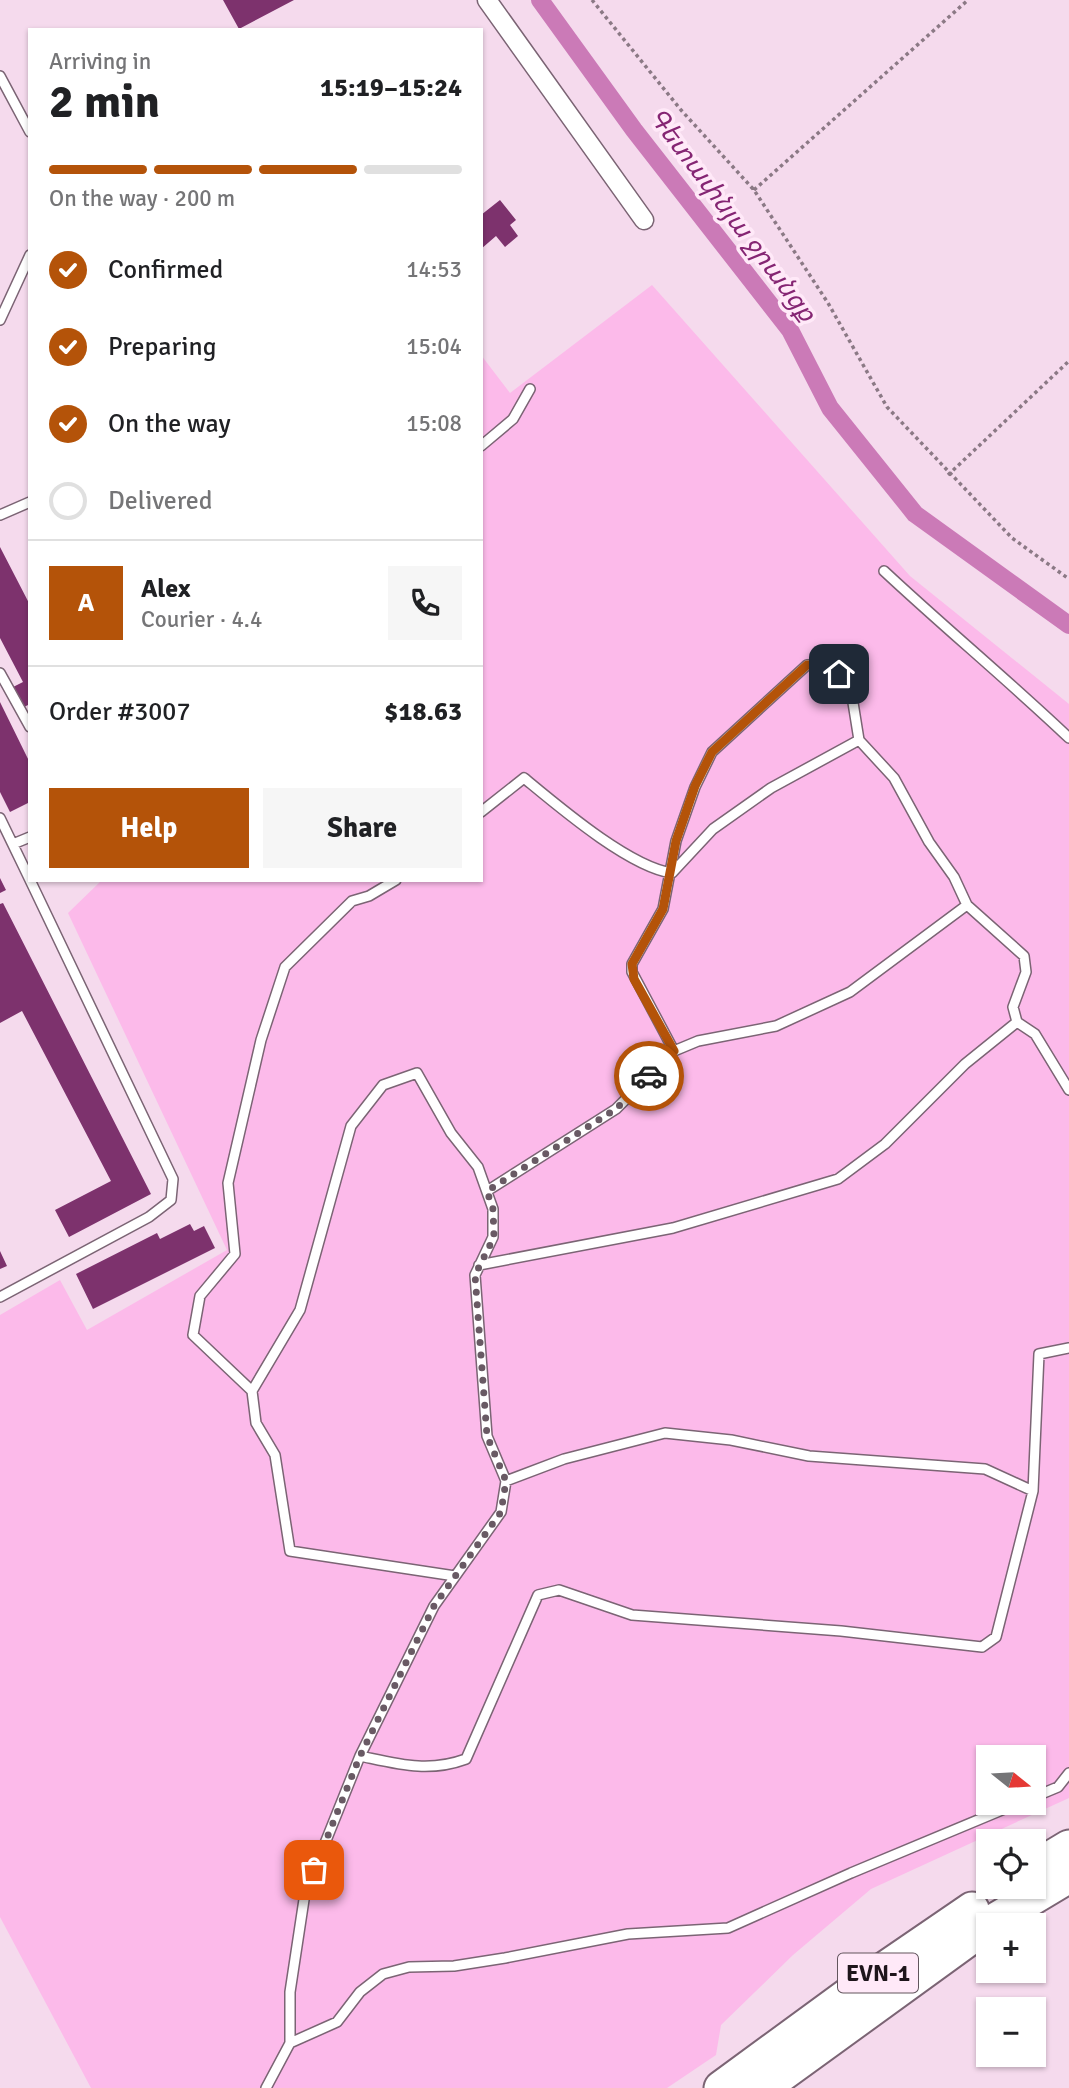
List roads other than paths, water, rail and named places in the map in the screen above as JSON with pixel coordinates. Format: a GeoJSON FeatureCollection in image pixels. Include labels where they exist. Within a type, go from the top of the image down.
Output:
{"type":"FeatureCollection","features":[{"type":"Feature","properties":{"kind":"highway"},"geometry":{"type":"LineString","coordinates":[[1046,1861],[1069,1847]]}},
{"type":"Feature","properties":{"kind":"highway","name":"EVN-1"},"geometry":{"type":"LineString","coordinates":[[763,2088],[992,1922],[1069,1876]]}},
{"type":"Feature","properties":{"kind":"highway","name":"EVN-1"},"geometry":{"type":"LineString","coordinates":[[721,2088],[874,1976],[987,1899]]}},
{"type":"Feature","properties":{"kind":"street"},"geometry":{"type":"LineString","coordinates":[[488,1],[645,220]]}},
{"type":"Feature","properties":{"kind":"lane"},"geometry":{"type":"LineString","coordinates":[[0,76],[28,128]]}},
{"type":"Feature","properties":{"kind":"lane"},"geometry":{"type":"LineString","coordinates":[[0,320],[28,258]]}},
{"type":"Feature","properties":{"kind":"lane"},"geometry":{"type":"LineString","coordinates":[[483,444],[513,419],[530,388]]}},
{"type":"Feature","properties":{"kind":"lane"},"geometry":{"type":"LineString","coordinates":[[0,515],[28,503]]}},
{"type":"Feature","properties":{"kind":"lane"},"geometry":{"type":"LineString","coordinates":[[884,571],[961,643],[1003,674],[1069,738]]}},
{"type":"Feature","properties":{"kind":"lane"},"geometry":{"type":"LineString","coordinates":[[674,1051],[632,972],[632,964],[663,909],[668,873],[684,817],[712,752],[807,665],[828,664],[850,684],[859,740],[894,778],[929,842],[954,877],[967,905],[1024,956],[1026,972],[1013,1007],[1017,1022],[1035,1034],[1069,1090]]}},
{"type":"Feature","properties":{"kind":"lane"},"geometry":{"type":"LineString","coordinates":[[0,673],[28,723]]}},
{"type":"Feature","properties":{"kind":"lane"},"geometry":{"type":"LineString","coordinates":[[483,810],[524,778],[578,821],[638,859],[672,873],[713,829],[762,794],[859,740]]}},
{"type":"Feature","properties":{"kind":"lane"},"geometry":{"type":"LineString","coordinates":[[0,818],[28,876]]}},
{"type":"Feature","properties":{"kind":"lane"},"geometry":{"type":"LineString","coordinates":[[13,844],[28,838]]}},
{"type":"Feature","properties":{"kind":"lane"},"geometry":{"type":"LineString","coordinates":[[0,1297],[149,1217],[171,1200],[173,1179],[31,882]]}},
{"type":"Feature","properties":{"kind":"lane"},"geometry":{"type":"LineString","coordinates":[[252,1391],[192,1335],[200,1296],[235,1254],[228,1183],[261,1040],[285,967],[352,901],[369,896],[393,882]]}},
{"type":"Feature","properties":{"kind":"lane"},"geometry":{"type":"LineString","coordinates":[[487,1191],[616,1109],[674,1051],[698,1041],[776,1026],[850,992],[967,905]]}},
{"type":"Feature","properties":{"kind":"lane"},"geometry":{"type":"LineString","coordinates":[[480,1265],[673,1228],[838,1179],[885,1144],[965,1064],[1017,1022]]}},
{"type":"Feature","properties":{"kind":"lane"},"geometry":{"type":"LineString","coordinates":[[266,2088],[290,2043],[290,1992],[305,1893],[360,1756],[434,1606],[501,1512],[506,1481],[487,1436],[475,1275],[494,1237],[493,1209],[478,1167],[451,1133],[417,1073],[383,1084],[351,1126],[300,1310],[252,1391],[256,1423],[275,1455],[290,1551],[455,1576]]}},
{"type":"Feature","properties":{"kind":"lane"},"geometry":{"type":"LineString","coordinates":[[360,1756],[414,1768],[442,1768],[466,1759],[538,1595],[559,1590],[632,1615],[841,1631],[982,1647],[996,1637],[1033,1491],[1040,1354],[1069,1348]]}},
{"type":"Feature","properties":{"kind":"lane"},"geometry":{"type":"LineString","coordinates":[[506,1481],[564,1459],[665,1433],[732,1440],[809,1456],[985,1469],[1033,1491]]}},
{"type":"Feature","properties":{"kind":"lane"},"geometry":{"type":"LineString","coordinates":[[1046,1792],[1058,1787],[1069,1773]]}},
{"type":"Feature","properties":{"kind":"lane"},"geometry":{"type":"LineString","coordinates":[[290,2043],[337,2022],[360,1992],[383,1975],[409,1967],[454,1966],[628,1934],[728,1928],[990,1815]]}},
{"type":"Feature","properties":{"kind":"waterway","name":"Գետափնյա ջրանցք"},"geometry":{"type":"LineString","coordinates":[[540,0],[634,130],[790,330],[830,408],[915,514],[1069,625]]}}]}
